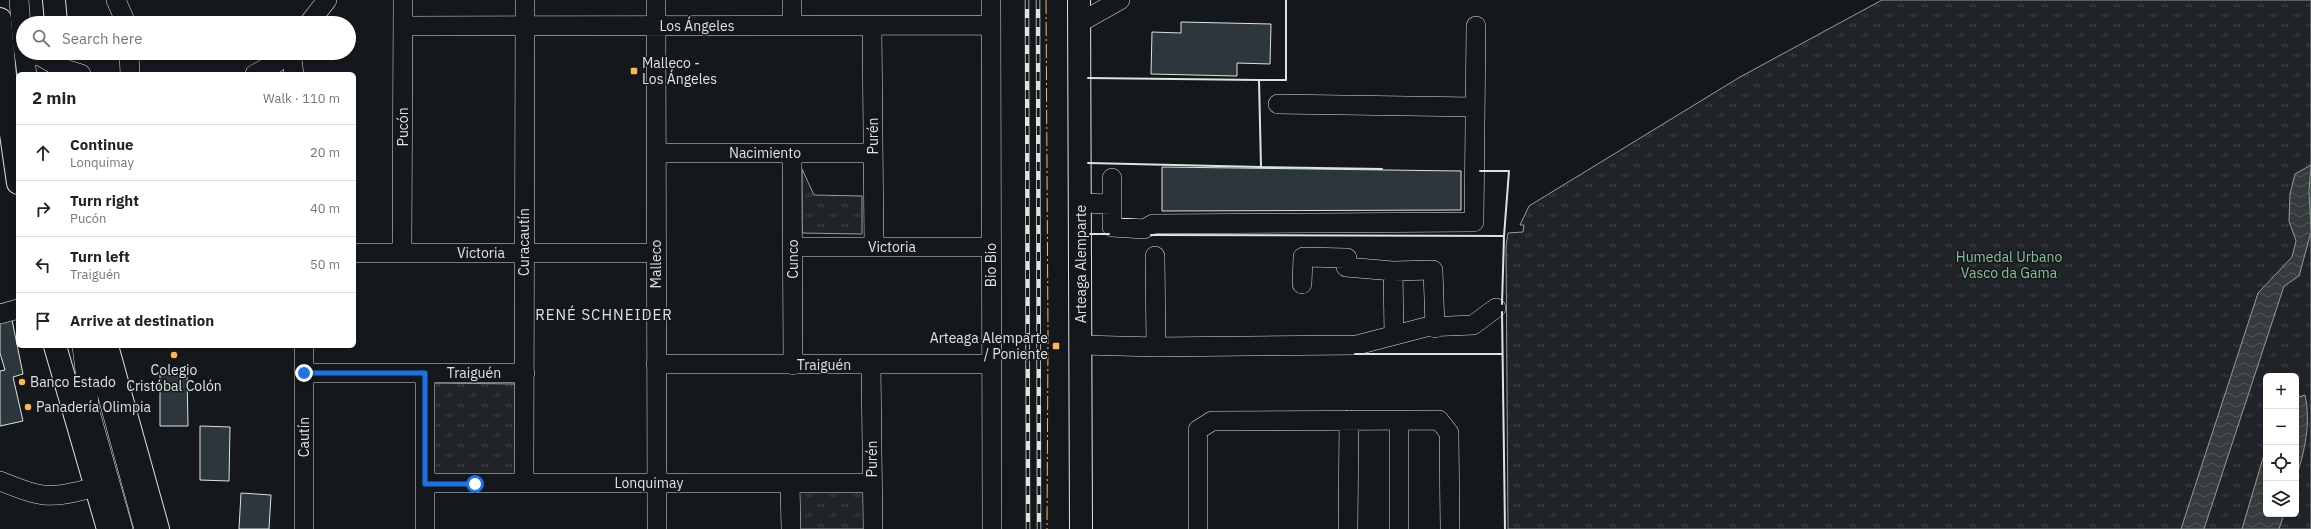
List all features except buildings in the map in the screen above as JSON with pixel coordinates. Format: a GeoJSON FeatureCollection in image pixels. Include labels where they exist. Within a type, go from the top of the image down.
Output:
{"type":"FeatureCollection","features":[{"type":"Feature","properties":{"kind":"main road","name":"Arteaga Alemparte"},"geometry":{"type":"LineString","coordinates":[[1079,0],[1082,345],[1081,529]]}},
{"type":"Feature","properties":{"kind":"main road"},"geometry":{"type":"LineString","coordinates":[[0,28],[16,166]]}},
{"type":"Feature","properties":{"kind":"main road"},"geometry":{"type":"LineString","coordinates":[[56,348],[108,529]]}},
{"type":"Feature","properties":{"kind":"main road"},"geometry":{"type":"LineString","coordinates":[[108,348],[158,529]]}},
{"type":"Feature","properties":{"kind":"street"},"geometry":{"type":"LineString","coordinates":[[18,0],[21,16]]}},
{"type":"Feature","properties":{"kind":"street"},"geometry":{"type":"LineString","coordinates":[[30,0],[31,16]]}},
{"type":"Feature","properties":{"kind":"street"},"geometry":{"type":"LineString","coordinates":[[116,0],[123,16]]}},
{"type":"Feature","properties":{"kind":"street"},"geometry":{"type":"LineString","coordinates":[[315,16],[326,0]]}},
{"type":"Feature","properties":{"kind":"street","name":"Pucón"},"geometry":{"type":"LineString","coordinates":[[402,253],[403,0]]}},
{"type":"Feature","properties":{"kind":"street","name":"Curacautín"},"geometry":{"type":"LineString","coordinates":[[524,0],[524,483]]}},
{"type":"Feature","properties":{"kind":"street","name":"Malleco"},"geometry":{"type":"LineString","coordinates":[[656,0],[657,529]]}},
{"type":"Feature","properties":{"kind":"street"},"geometry":{"type":"LineString","coordinates":[[792,0],[792,26]]}},
{"type":"Feature","properties":{"kind":"street","name":"Bio Bio"},"geometry":{"type":"LineString","coordinates":[[991,0],[992,529]]}},
{"type":"Feature","properties":{"kind":"street"},"geometry":{"type":"LineString","coordinates":[[1079,23],[1116,1]]}},
{"type":"Feature","properties":{"kind":"street","name":"Los Ángeles"},"geometry":{"type":"LineString","coordinates":[[403,26],[991,26]]}},
{"type":"Feature","properties":{"kind":"street","name":"Purén"},"geometry":{"type":"LineString","coordinates":[[872,26],[874,247]]}},
{"type":"Feature","properties":{"kind":"street"},"geometry":{"type":"LineString","coordinates":[[1112,178],[1112,227],[1144,229],[1153,224],[1474,222],[1476,26]]}},
{"type":"Feature","properties":{"kind":"street"},"geometry":{"type":"LineString","coordinates":[[0,28],[16,41]]}},
{"type":"Feature","properties":{"kind":"street"},"geometry":{"type":"LineString","coordinates":[[27,72],[28,60]]}},
{"type":"Feature","properties":{"kind":"street"},"geometry":{"type":"LineString","coordinates":[[44,60],[55,67],[74,72]]}},
{"type":"Feature","properties":{"kind":"street"},"geometry":{"type":"LineString","coordinates":[[129,60],[130,72]]}},
{"type":"Feature","properties":{"kind":"street"},"geometry":{"type":"LineString","coordinates":[[259,72],[279,60]]}},
{"type":"Feature","properties":{"kind":"street"},"geometry":{"type":"LineString","coordinates":[[292,60],[294,72]]}},
{"type":"Feature","properties":{"kind":"street"},"geometry":{"type":"LineString","coordinates":[[1278,104],[1474,107]]}},
{"type":"Feature","properties":{"kind":"street","name":"Nacimiento"},"geometry":{"type":"LineString","coordinates":[[656,153],[873,153]]}},
{"type":"Feature","properties":{"kind":"street","name":"Cunco"},"geometry":{"type":"LineString","coordinates":[[792,153],[793,364]]}},
{"type":"Feature","properties":{"kind":"street"},"geometry":{"type":"LineString","coordinates":[[1080,203],[1112,204]]}},
{"type":"Feature","properties":{"kind":"street","name":"Victoria"},"geometry":{"type":"LineString","coordinates":[[793,247],[991,247]]}},
{"type":"Feature","properties":{"kind":"street","name":"Victoria"},"geometry":{"type":"LineString","coordinates":[[356,253],[656,253]]}},
{"type":"Feature","properties":{"kind":"street"},"geometry":{"type":"LineString","coordinates":[[1155,256],[1156,347]]}},
{"type":"Feature","properties":{"kind":"street"},"geometry":{"type":"LineString","coordinates":[[1302,284],[1303,257],[1347,258],[1346,267],[1393,271],[1433,270],[1435,328]]}},
{"type":"Feature","properties":{"kind":"street"},"geometry":{"type":"LineString","coordinates":[[1393,271],[1394,335]]}},
{"type":"Feature","properties":{"kind":"street"},"geometry":{"type":"LineString","coordinates":[[1082,345],[1156,347],[1357,345],[1426,327],[1435,328],[1473,325],[1496,308]]}},
{"type":"Feature","properties":{"kind":"street"},"geometry":{"type":"LineString","coordinates":[[0,314],[16,310]]}},
{"type":"Feature","properties":{"kind":"street"},"geometry":{"type":"LineString","coordinates":[[82,348],[93,425],[123,529]]}},
{"type":"Feature","properties":{"kind":"street"},"geometry":{"type":"LineString","coordinates":[[95,348],[144,529]]}},
{"type":"Feature","properties":{"kind":"street","name":"Cautín"},"geometry":{"type":"LineString","coordinates":[[304,348],[304,529]]}},
{"type":"Feature","properties":{"kind":"street","name":"Traiguén"},"geometry":{"type":"LineString","coordinates":[[656,364],[992,364]]}},
{"type":"Feature","properties":{"kind":"street","name":"Purén"},"geometry":{"type":"LineString","coordinates":[[871,364],[873,529]]}},
{"type":"Feature","properties":{"kind":"street","name":"Traiguén"},"geometry":{"type":"LineString","coordinates":[[304,373],[524,373]]}},
{"type":"Feature","properties":{"kind":"street"},"geometry":{"type":"LineString","coordinates":[[425,373],[425,529]]}},
{"type":"Feature","properties":{"kind":"street"},"geometry":{"type":"LineString","coordinates":[[1348,529],[1349,420]]}},
{"type":"Feature","properties":{"kind":"street"},"geometry":{"type":"LineString","coordinates":[[1398,420],[1399,529]]}},
{"type":"Feature","properties":{"kind":"street"},"geometry":{"type":"LineString","coordinates":[[1198,529],[1198,430],[1212,421],[1439,420],[1449,433],[1450,529]]}},
{"type":"Feature","properties":{"kind":"street"},"geometry":{"type":"LineString","coordinates":[[0,481],[37,495],[48,497],[64,495],[96,487]]}},
{"type":"Feature","properties":{"kind":"street"},"geometry":{"type":"LineString","coordinates":[[790,483],[791,529]]}},
{"type":"Feature","properties":{"kind":"street","name":"Lonquimay"},"geometry":{"type":"LineString","coordinates":[[425,484],[872,483]]}},
{"type":"Feature","properties":{"kind":"green space","name":"Humedal Urbano Vasco da Gama"},"geometry":{"type":"Polygon","coordinates":[[[1882,0],[2311,0],[2311,529],[1508,529],[1506,246],[1508,233],[1523,232],[1524,225],[1520,225],[1529,206],[1740,77],[1882,0]]]}},
{"type":"Feature","properties":{"kind":"green space"},"geometry":{"type":"Polygon","coordinates":[[[802,169],[814,195],[862,196],[862,234],[802,233],[802,169]]]}},
{"type":"Feature","properties":{"kind":"green space"},"geometry":{"type":"Polygon","coordinates":[[[431,383],[518,384],[517,475],[431,474],[431,383]]]}},
{"type":"Feature","properties":{"kind":"green space"},"geometry":{"type":"Polygon","coordinates":[[[792,489],[864,489],[864,529],[793,529],[792,489]]]}},
{"type":"Feature","properties":{"kind":"water"},"geometry":{"type":"Polygon","coordinates":[[[2311,165],[2309,191],[2311,232],[2299,276],[2284,286],[2204,529],[2181,529],[2258,293],[2292,257],[2296,241],[2289,221],[2290,194],[2295,174],[2311,165]]]}},
{"type":"Feature","properties":{"kind":"water"},"geometry":{"type":"Polygon","coordinates":[[[2305,395],[2307,405],[2307,426],[2299,468],[2299,409],[2299,397],[2305,395]]]}},
{"type":"Feature","properties":{"kind":"water"},"geometry":{"type":"Polygon","coordinates":[[[2263,458],[2263,517],[2283,517],[2279,529],[2242,529],[2263,458]]]}},
{"type":"Feature","properties":{"kind":"railway"},"geometry":{"type":"LineString","coordinates":[[1027,0],[1028,529]]}},
{"type":"Feature","properties":{"kind":"railway"},"geometry":{"type":"LineString","coordinates":[[1038,0],[1039,529]]}},
{"type":"Feature","properties":{"kind":"wall"},"geometry":{"type":"LineString","coordinates":[[1286,0],[1286,80],[1259,80],[1261,167],[1382,169]]}},
{"type":"Feature","properties":{"kind":"wall"},"geometry":{"type":"LineString","coordinates":[[1088,78],[1259,80]]}},
{"type":"Feature","properties":{"kind":"wall"},"geometry":{"type":"LineString","coordinates":[[1088,163],[1261,167]]}},
{"type":"Feature","properties":{"kind":"wall"},"geometry":{"type":"LineString","coordinates":[[1151,235],[1504,236],[1509,171],[1480,171]]}},
{"type":"Feature","properties":{"kind":"wall"},"geometry":{"type":"LineString","coordinates":[[1090,234],[1109,234]]}},
{"type":"Feature","properties":{"kind":"wall"},"geometry":{"type":"LineString","coordinates":[[1502,304],[1504,236]]}},
{"type":"Feature","properties":{"kind":"wall"},"geometry":{"type":"LineString","coordinates":[[1502,312],[1505,529]]}},
{"type":"Feature","properties":{"kind":"wall"},"geometry":{"type":"LineString","coordinates":[[1355,354],[1501,354]]}},
{"type":"Feature","properties":{"kind":"power"},"geometry":{"type":"LineString","coordinates":[[1046,0],[1048,336],[1047,529]]}},
{"type":"Feature","properties":{"kind":"place","name":"Malleco - Los Ángeles"},"geometry":{"type":"Point","coordinates":[634,71]}},
{"type":"Feature","properties":{"kind":"place","name":"Arteaga Alemparte / Poniente"},"geometry":{"type":"Point","coordinates":[1056,346]}},
{"type":"Feature","properties":{"kind":"place","name":"Colegio Cristóbal Colón"},"geometry":{"type":"Point","coordinates":[174,355]}},
{"type":"Feature","properties":{"kind":"place","name":"Banco Estado"},"geometry":{"type":"Point","coordinates":[22,382]}},
{"type":"Feature","properties":{"kind":"place","name":"Panadería Olimpia"},"geometry":{"type":"Point","coordinates":[28,407]}},
{"type":"Feature","properties":{"kind":"district","name":"RENÉ SCHNEIDER"},"geometry":{"type":"Point","coordinates":[604,315]}},
{"type":"Feature","properties":{"kind":"route"},"geometry":{"type":"LineString","coordinates":[[304,373],[425,373],[425,484],[475,484]]}}]}
